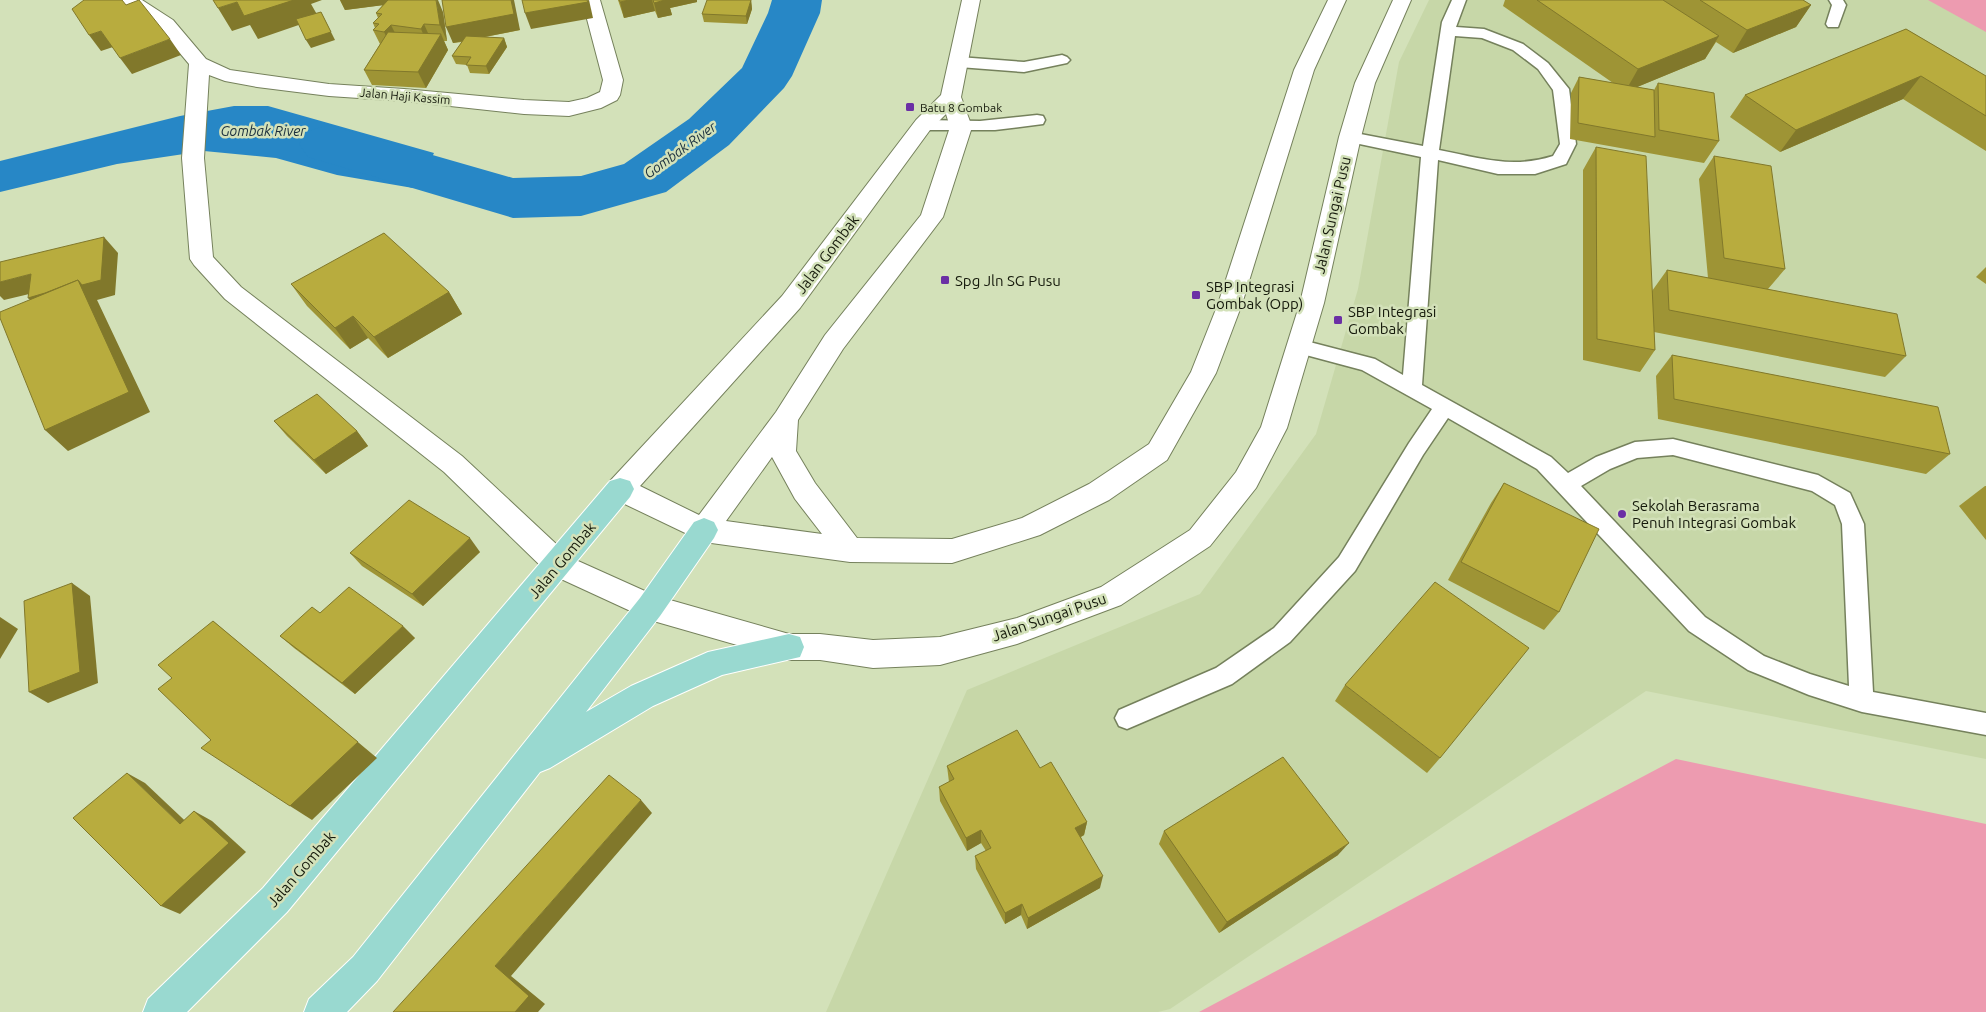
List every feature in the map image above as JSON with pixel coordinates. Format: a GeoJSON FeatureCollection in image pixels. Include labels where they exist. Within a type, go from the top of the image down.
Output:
{"type":"FeatureCollection","features":[{"type":"Feature","properties":{"kind":"main road","name":"Jalan Haji Kassim"},"geometry":{"type":"LineString","coordinates":[[129,0],[166,24],[199,63],[225,75],[293,85],[524,107],[570,109],[594,103],[610,95],[613,80],[591,0]]}},
{"type":"Feature","properties":{"kind":"main road"},"geometry":{"type":"LineString","coordinates":[[322,1012],[365,969],[650,607],[785,419],[834,342],[932,217],[961,127],[951,97],[971,0]]}},
{"type":"Feature","properties":{"kind":"main road"},"geometry":{"type":"LineString","coordinates":[[620,489],[704,530],[850,550],[952,551],[1030,527],[1099,492],[1158,452],[1203,373],[1227,312],[1304,70],[1337,0]]}},
{"type":"Feature","properties":{"kind":"main road","name":"Jalan Sungai Pusu"},"geometry":{"type":"LineString","coordinates":[[199,63],[193,158],[202,259],[233,293],[453,464],[558,564],[650,607],[789,647],[820,646],[872,654],[940,651],[1017,631],[1111,596],[1200,538],[1246,480],[1274,428],[1312,303],[1350,137],[1365,83],[1402,0]]}},
{"type":"Feature","properties":{"kind":"main road","name":"Jalan Gombak"},"geometry":{"type":"LineString","coordinates":[[161,1012],[275,900],[620,489],[791,302],[924,125],[951,97]]}},
{"type":"Feature","properties":{"kind":"main road"},"geometry":{"type":"LineString","coordinates":[[785,419],[783,452],[805,491],[850,550]]}},
{"type":"Feature","properties":{"kind":"main road"},"geometry":{"type":"LineString","coordinates":[[523,766],[642,696],[719,662],[789,647]]}},
{"type":"Feature","properties":{"kind":"lane"},"geometry":{"type":"LineString","coordinates":[[1412,388],[1430,153],[1449,22],[1459,0]]}},
{"type":"Feature","properties":{"kind":"lane"},"geometry":{"type":"LineString","coordinates":[[1833,24],[1839,5],[1836,0]]}},
{"type":"Feature","properties":{"kind":"lane"},"geometry":{"type":"LineString","coordinates":[[1350,137],[1498,168],[1535,168],[1560,160],[1568,144],[1561,88],[1543,66],[1518,47],[1484,34],[1448,31]]}},
{"type":"Feature","properties":{"kind":"lane"},"geometry":{"type":"LineString","coordinates":[[959,62],[1024,67],[1062,60]]}},
{"type":"Feature","properties":{"kind":"lane"},"geometry":{"type":"LineString","coordinates":[[924,125],[961,127],[1015,124],[1037,120]]}},
{"type":"Feature","properties":{"kind":"lane"},"geometry":{"type":"LineString","coordinates":[[1298,346],[1368,364],[1544,464],[1566,484],[1697,624],[1756,663],[1809,684],[1862,701],[1986,724]]}},
{"type":"Feature","properties":{"kind":"lane"},"geometry":{"type":"LineString","coordinates":[[1127,718],[1224,676],[1282,635],[1347,564],[1416,449],[1445,407]]}},
{"type":"Feature","properties":{"kind":"lane"},"geometry":{"type":"LineString","coordinates":[[1566,484],[1604,463],[1635,450],[1673,447],[1818,484],[1843,499],[1853,524],[1862,701]]}},
{"type":"Feature","properties":{"kind":"shaded area","name":"Sekolah Berasrama Penuh Integrasi Gombak"},"geometry":{"type":"Polygon","coordinates":[[[1429,0],[1986,0],[1986,759],[1646,691],[1170,1009],[1158,1012],[826,1012],[967,690],[1200,594],[1316,434],[1358,289],[1399,62],[1429,0]]]}},
{"type":"Feature","properties":{"kind":"shaded area"},"geometry":{"type":"Polygon","coordinates":[[[1928,0],[1986,0],[1986,32],[1928,0]]]}},
{"type":"Feature","properties":{"kind":"shaded area"},"geometry":{"type":"Polygon","coordinates":[[[1676,759],[1986,824],[1986,1012],[1199,1012],[1676,759]]]}},
{"type":"Feature","properties":{"kind":"water","name":"Gombak River"},"geometry":{"type":"Polygon","coordinates":[[[234,106],[268,106],[434,153],[425,172],[413,188],[337,175],[276,158],[204,151],[117,164],[0,192],[0,161],[180,116],[234,106]]]}},
{"type":"Feature","properties":{"kind":"building"},"geometry":{"type":"Polygon","coordinates":[[[84,0],[122,0],[126,5],[139,0],[170,39],[120,58],[101,31],[89,35],[72,9],[84,0]]]}},
{"type":"Feature","properties":{"kind":"building"},"geometry":{"type":"Polygon","coordinates":[[[213,0],[294,0],[244,16],[237,2],[218,8],[213,0]]]}},
{"type":"Feature","properties":{"kind":"building"},"geometry":{"type":"Polygon","coordinates":[[[388,0],[436,0],[440,25],[424,24],[421,29],[391,25],[384,32],[373,30],[379,24],[373,23],[382,14],[376,13],[388,0]]]}},
{"type":"Feature","properties":{"kind":"building"},"geometry":{"type":"Polygon","coordinates":[[[442,0],[511,0],[514,14],[446,27],[442,0]]]}},
{"type":"Feature","properties":{"kind":"building"},"geometry":{"type":"Polygon","coordinates":[[[522,0],[587,0],[588,2],[525,13],[522,0]]]}},
{"type":"Feature","properties":{"kind":"building"},"geometry":{"type":"Polygon","coordinates":[[[653,0],[665,0],[654,3],[653,0]]]}},
{"type":"Feature","properties":{"kind":"building"},"geometry":{"type":"Polygon","coordinates":[[[707,0],[751,0],[746,16],[702,14],[707,0]]]}},
{"type":"Feature","properties":{"kind":"building"},"geometry":{"type":"Polygon","coordinates":[[[1537,0],[1663,0],[1719,36],[1638,69],[1537,0]]]}},
{"type":"Feature","properties":{"kind":"building"},"geometry":{"type":"Polygon","coordinates":[[[1700,0],[1803,0],[1811,5],[1747,30],[1700,0]]]}},
{"type":"Feature","properties":{"kind":"building"},"geometry":{"type":"Polygon","coordinates":[[[321,12],[331,32],[306,40],[296,19],[321,12]]]}},
{"type":"Feature","properties":{"kind":"building"},"geometry":{"type":"Polygon","coordinates":[[[1906,29],[1986,76],[1986,116],[1921,76],[1796,130],[1745,95],[1906,29]]]}},
{"type":"Feature","properties":{"kind":"building"},"geometry":{"type":"Polygon","coordinates":[[[388,32],[441,34],[418,72],[364,70],[388,32]]]}},
{"type":"Feature","properties":{"kind":"building"},"geometry":{"type":"Polygon","coordinates":[[[466,36],[504,38],[486,66],[466,65],[471,57],[452,56],[466,36]]]}},
{"type":"Feature","properties":{"kind":"building"},"geometry":{"type":"Polygon","coordinates":[[[1579,77],[1654,90],[1655,137],[1578,123],[1579,77]]]}},
{"type":"Feature","properties":{"kind":"building"},"geometry":{"type":"Polygon","coordinates":[[[1658,83],[1714,93],[1719,141],[1659,130],[1658,83]]]}},
{"type":"Feature","properties":{"kind":"building"},"geometry":{"type":"Polygon","coordinates":[[[1596,147],[1646,156],[1655,350],[1597,339],[1596,147]]]}},
{"type":"Feature","properties":{"kind":"building"},"geometry":{"type":"Polygon","coordinates":[[[1714,156],[1771,166],[1785,269],[1724,258],[1714,156]]]}},
{"type":"Feature","properties":{"kind":"building"},"geometry":{"type":"Polygon","coordinates":[[[384,233],[449,292],[374,337],[353,316],[335,328],[291,284],[384,233]]]}},
{"type":"Feature","properties":{"kind":"building"},"geometry":{"type":"Polygon","coordinates":[[[104,237],[101,280],[82,285],[78,280],[28,298],[31,274],[0,282],[0,262],[104,237]]]}},
{"type":"Feature","properties":{"kind":"building"},"geometry":{"type":"Polygon","coordinates":[[[1667,270],[1897,314],[1906,356],[1669,310],[1667,270]]]}},
{"type":"Feature","properties":{"kind":"building"},"geometry":{"type":"Polygon","coordinates":[[[78,280],[129,392],[45,430],[0,318],[0,312],[78,280]]]}},
{"type":"Feature","properties":{"kind":"building"},"geometry":{"type":"Polygon","coordinates":[[[1672,355],[1938,407],[1950,454],[1674,399],[1672,355]]]}},
{"type":"Feature","properties":{"kind":"building"},"geometry":{"type":"Polygon","coordinates":[[[317,394],[357,431],[314,460],[274,421],[317,394]]]}},
{"type":"Feature","properties":{"kind":"building"},"geometry":{"type":"Polygon","coordinates":[[[1504,483],[1599,529],[1559,612],[1461,562],[1504,483]]]}},
{"type":"Feature","properties":{"kind":"building"},"geometry":{"type":"Polygon","coordinates":[[[409,500],[470,538],[412,594],[350,553],[409,500]]]}},
{"type":"Feature","properties":{"kind":"building"},"geometry":{"type":"Polygon","coordinates":[[[1435,582],[1529,648],[1440,758],[1345,685],[1435,582]]]}},
{"type":"Feature","properties":{"kind":"building"},"geometry":{"type":"Polygon","coordinates":[[[72,583],[80,672],[29,692],[24,601],[72,583]]]}},
{"type":"Feature","properties":{"kind":"building"},"geometry":{"type":"Polygon","coordinates":[[[349,587],[403,626],[342,683],[280,636],[312,607],[320,613],[349,587]]]}},
{"type":"Feature","properties":{"kind":"building"},"geometry":{"type":"Polygon","coordinates":[[[213,621],[358,742],[290,806],[201,748],[211,740],[158,689],[172,678],[158,665],[213,621]]]}},
{"type":"Feature","properties":{"kind":"building"},"geometry":{"type":"Polygon","coordinates":[[[1017,730],[1040,768],[1051,762],[1087,822],[1075,828],[1103,876],[1028,918],[1022,904],[1005,913],[975,856],[991,848],[981,830],[966,838],[939,787],[954,779],[947,766],[1017,730]]]}},
{"type":"Feature","properties":{"kind":"building"},"geometry":{"type":"Polygon","coordinates":[[[1283,757],[1349,843],[1227,922],[1164,831],[1283,757]]]}},
{"type":"Feature","properties":{"kind":"building"},"geometry":{"type":"Polygon","coordinates":[[[127,773],[180,824],[194,811],[229,843],[161,906],[73,818],[127,773]]]}},
{"type":"Feature","properties":{"kind":"building"},"geometry":{"type":"Polygon","coordinates":[[[609,775],[641,800],[495,966],[529,996],[515,1012],[393,1012],[609,775]]]}},
{"type":"Feature","properties":{"kind":"waterway","name":"Gombak River"},"geometry":{"type":"LineString","coordinates":[[328,144],[513,198],[581,196],[645,178],[709,132],[765,76],[794,13],[797,0]]}},
{"type":"Feature","properties":{"kind":"place","name":"Batu 8 Gombak"},"geometry":{"type":"Point","coordinates":[910,107]}},
{"type":"Feature","properties":{"kind":"place","name":"Spg Jln SG Pusu"},"geometry":{"type":"Point","coordinates":[945,280]}},
{"type":"Feature","properties":{"kind":"place","name":"SBP Integrasi Gombak (Opp)"},"geometry":{"type":"Point","coordinates":[1196,295]}},
{"type":"Feature","properties":{"kind":"place","name":"SBP Integrasi Gombak"},"geometry":{"type":"Point","coordinates":[1338,320]}},
{"type":"Feature","properties":{"kind":"place","name":"Sekolah Berasrama Penuh Integrasi Gombak"},"geometry":{"type":"Point","coordinates":[1622,514]}}]}
